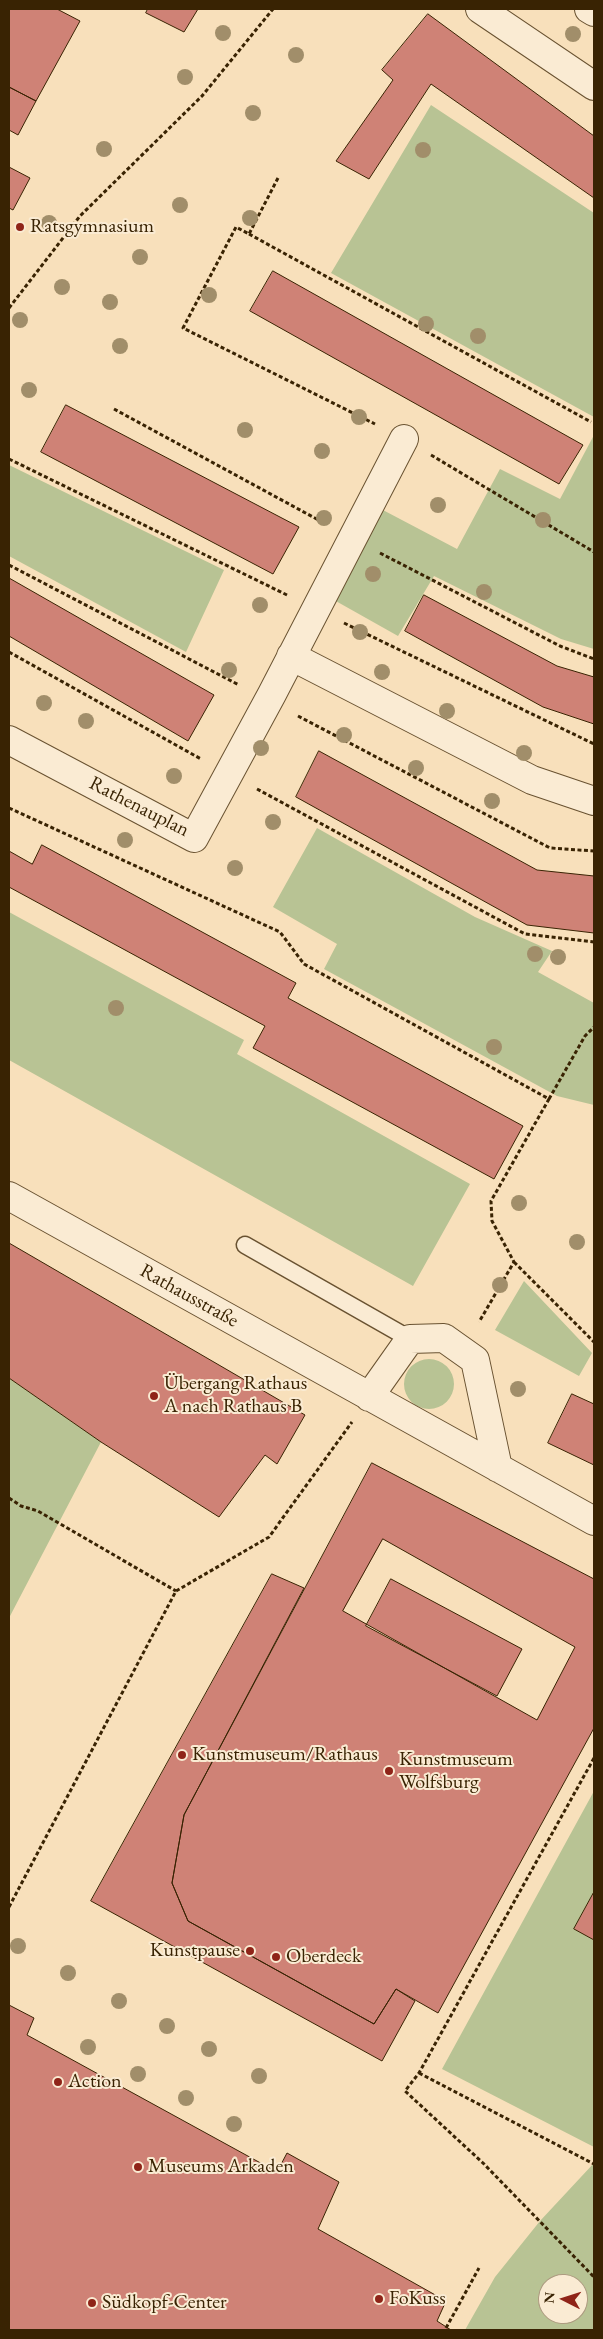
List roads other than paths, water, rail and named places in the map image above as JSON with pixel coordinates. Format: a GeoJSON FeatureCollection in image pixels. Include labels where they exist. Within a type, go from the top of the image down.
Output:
{"type":"FeatureCollection","features":[{"type":"Feature","properties":{"kind":"street"},"geometry":{"type":"LineString","coordinates":[[480,9],[594,86]]}},
{"type":"Feature","properties":{"kind":"street"},"geometry":{"type":"LineString","coordinates":[[589,9],[594,12]]}},
{"type":"Feature","properties":{"kind":"street","name":"Rathenauplan"},"geometry":{"type":"LineString","coordinates":[[9,740],[194,838],[404,439]]}},
{"type":"Feature","properties":{"kind":"street"},"geometry":{"type":"LineString","coordinates":[[291,656],[532,780],[594,801]]}},
{"type":"Feature","properties":{"kind":"street","name":"Rathausstraße"},"geometry":{"type":"LineString","coordinates":[[9,1196],[594,1521]]}},
{"type":"Feature","properties":{"kind":"street"},"geometry":{"type":"LineString","coordinates":[[369,1397],[410,1338],[444,1338],[475,1360],[498,1468]]}},
{"type":"Feature","properties":{"kind":"lane"},"geometry":{"type":"LineString","coordinates":[[245,1245],[410,1338]]}},
{"type":"Feature","properties":{"kind":"place","name":"Ratsgymnasium"},"geometry":{"type":"Point","coordinates":[20,227]}},
{"type":"Feature","properties":{"kind":"place","name":"Übergang Rathaus A nach Rathaus B"},"geometry":{"type":"Point","coordinates":[154,1396]}},
{"type":"Feature","properties":{"kind":"place","name":"Kunstmuseum/Rathaus"},"geometry":{"type":"Point","coordinates":[182,1755]}},
{"type":"Feature","properties":{"kind":"place","name":"Kunstmuseum Wolfsburg"},"geometry":{"type":"Point","coordinates":[389,1771]}},
{"type":"Feature","properties":{"kind":"place","name":"Kunstpause"},"geometry":{"type":"Point","coordinates":[250,1951]}},
{"type":"Feature","properties":{"kind":"place","name":"Oberdeck"},"geometry":{"type":"Point","coordinates":[276,1957]}},
{"type":"Feature","properties":{"kind":"place","name":"Action"},"geometry":{"type":"Point","coordinates":[58,2082]}},
{"type":"Feature","properties":{"kind":"place","name":"Museums Arkaden"},"geometry":{"type":"Point","coordinates":[138,2167]}},
{"type":"Feature","properties":{"kind":"place","name":"FoKuss"},"geometry":{"type":"Point","coordinates":[379,2299]}},
{"type":"Feature","properties":{"kind":"place","name":"Südkopf-Center"},"geometry":{"type":"Point","coordinates":[92,2303]}}]}
